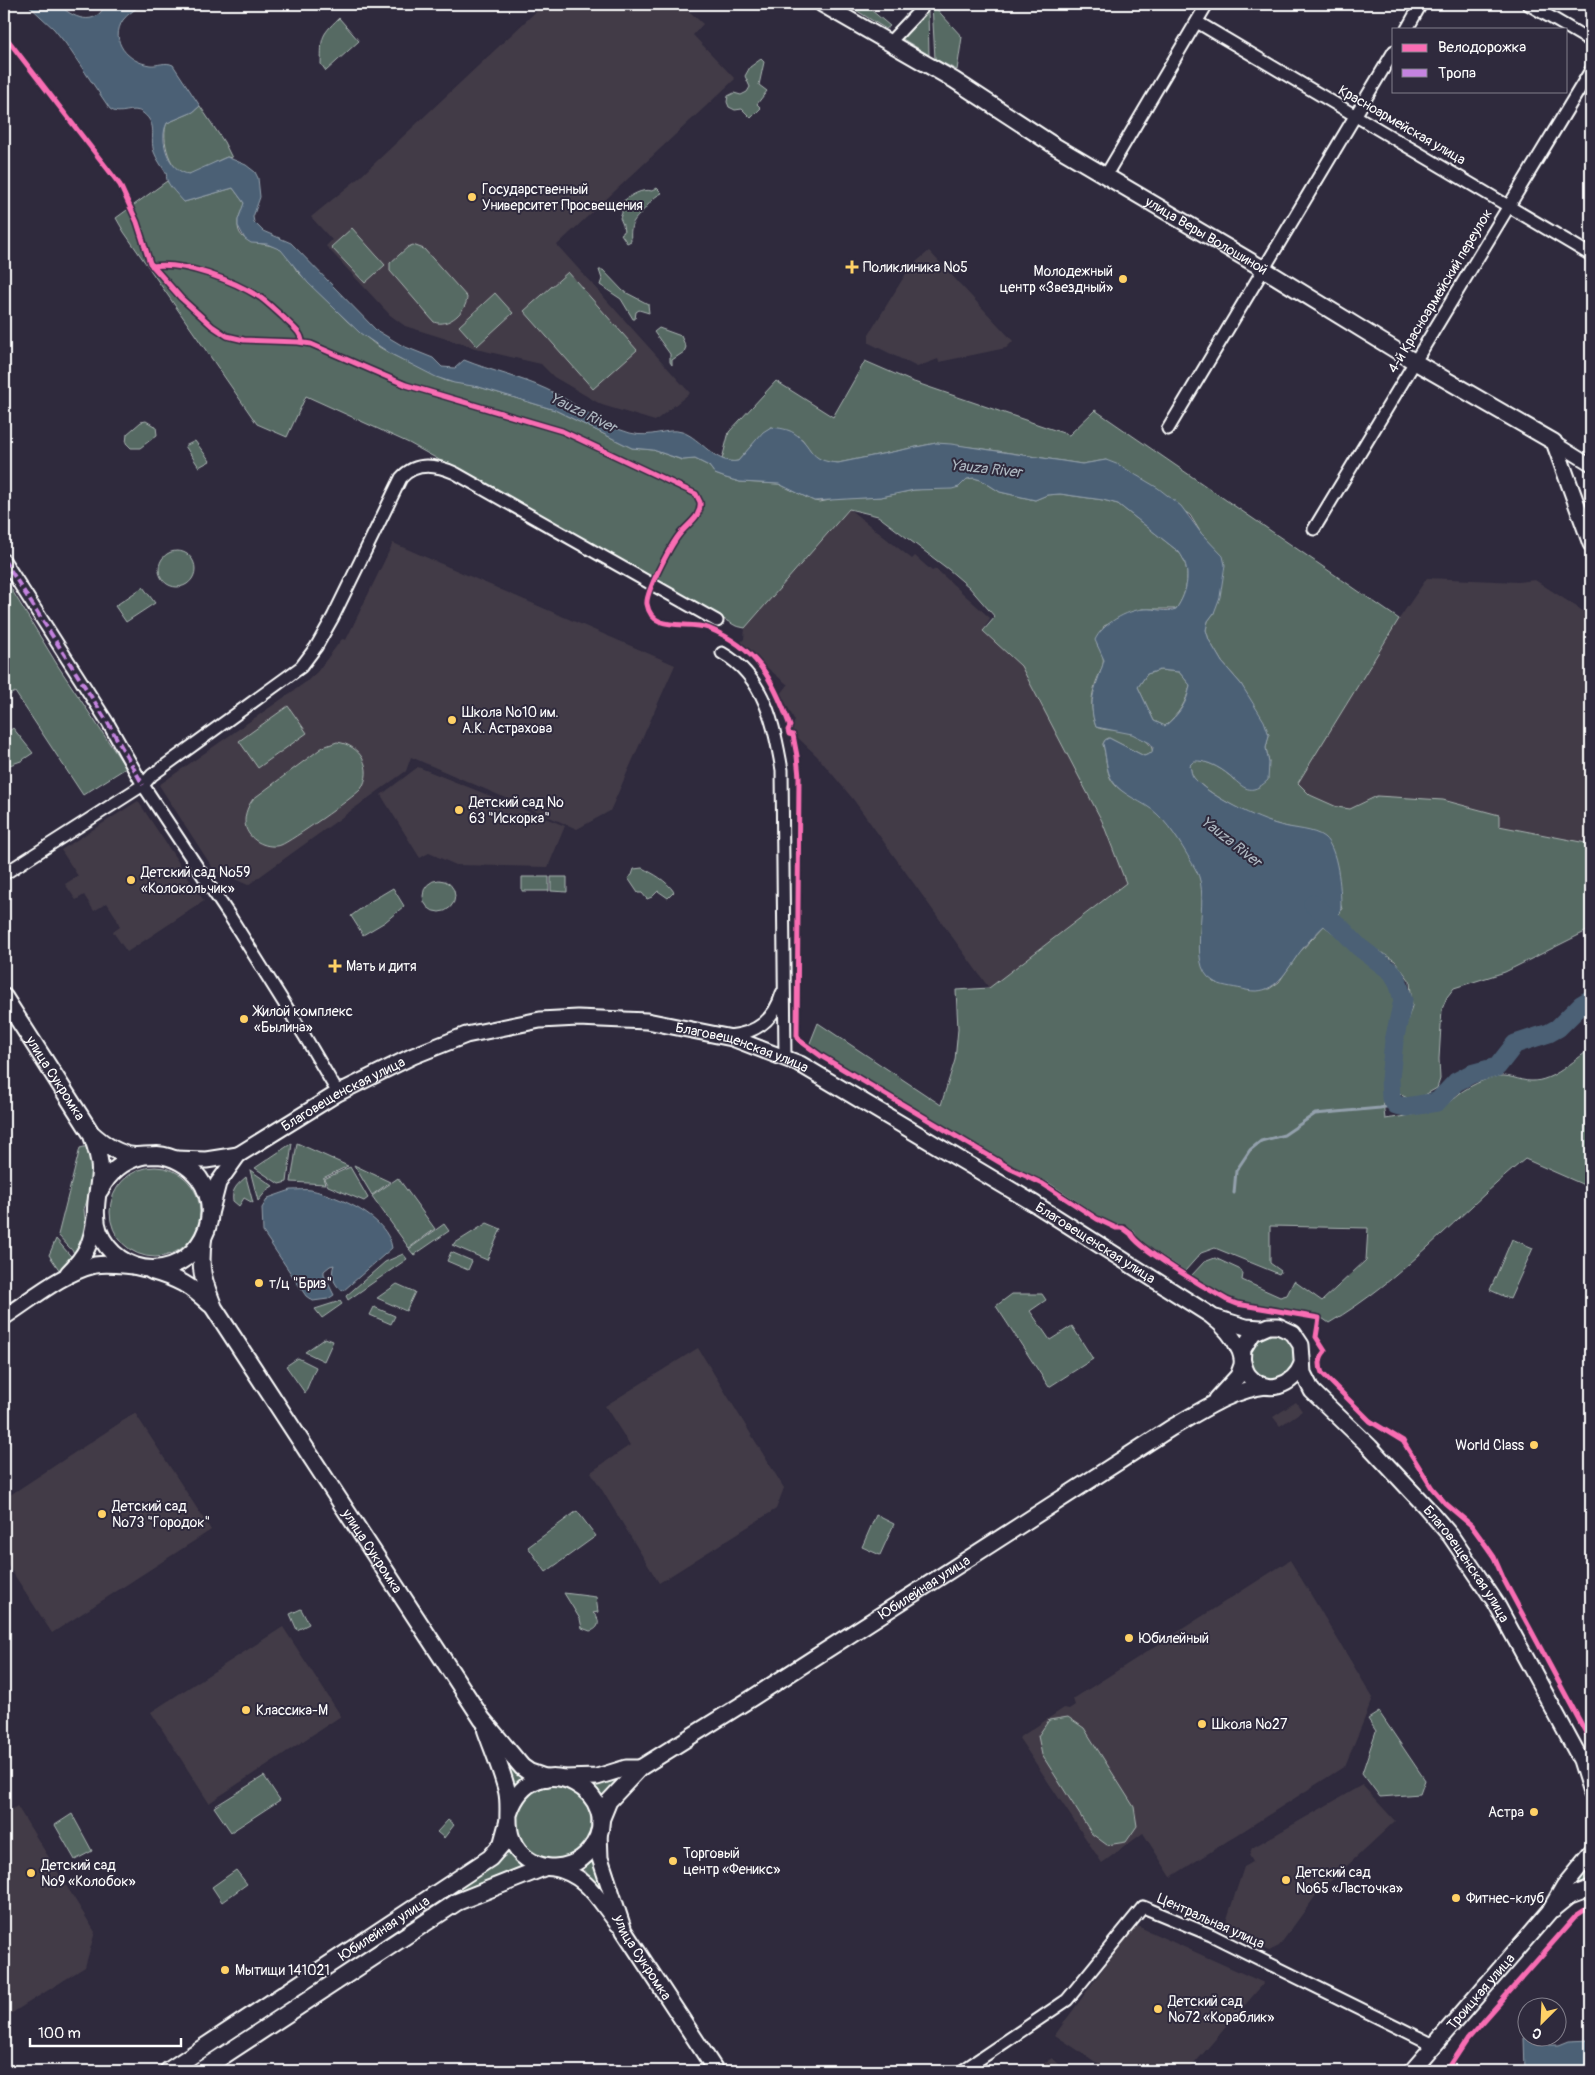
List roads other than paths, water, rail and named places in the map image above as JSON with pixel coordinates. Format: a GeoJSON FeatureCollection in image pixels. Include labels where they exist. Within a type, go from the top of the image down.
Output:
{"type":"FeatureCollection","features":[{"type":"Feature","properties":{"kind":"main road","name":"улица Сукромка"},"geometry":{"type":"LineString","coordinates":[[4,997],[91,1133]]}},
{"type":"Feature","properties":{"kind":"main road"},"geometry":{"type":"LineString","coordinates":[[91,1133],[108,1147],[120,1152],[134,1156],[158,1155],[175,1159],[188,1167],[198,1177],[204,1187],[210,1212],[208,1227],[203,1240],[194,1252],[183,1261],[172,1266],[141,1268],[118,1258],[109,1249],[101,1237],[96,1208],[100,1170],[99,1158],[91,1133]]}},
{"type":"Feature","properties":{"kind":"main road"},"geometry":{"type":"LineString","coordinates":[[96,1208],[100,1189],[112,1172],[133,1158],[146,1155]]}},
{"type":"Feature","properties":{"kind":"main road","name":"улица Сукромка"},"geometry":{"type":"LineString","coordinates":[[203,1240],[200,1261],[202,1276],[214,1308],[482,1719],[522,1767],[529,1772],[546,1778]]}},
{"type":"Feature","properties":{"kind":"main road","name":"улица Сукромка"},"geometry":{"type":"LineString","coordinates":[[141,1268],[176,1278],[188,1285],[214,1308]]}},
{"type":"Feature","properties":{"kind":"main road"},"geometry":{"type":"LineString","coordinates":[[482,1719],[507,1791],[509,1831],[516,1848],[528,1860],[549,1868],[571,1865],[586,1855],[592,1848],[599,1828],[597,1806],[587,1791],[564,1778],[537,1780],[522,1790],[516,1797],[509,1818]]}},
{"type":"Feature","properties":{"kind":"main road","name":"Юбилейная улица"},"geometry":{"type":"LineString","coordinates":[[168,2071],[490,1858],[502,1844],[509,1818]]}},
{"type":"Feature","properties":{"kind":"main road","name":"Юбилейная улица"},"geometry":{"type":"LineString","coordinates":[[200,2071],[457,1902],[549,1868]]}},
{"type":"Feature","properties":{"kind":"street","name":"улица Веры Волошиной"},"geometry":{"type":"LineString","coordinates":[[822,4],[954,80],[1055,146],[1262,268],[1415,362],[1591,465]]}},
{"type":"Feature","properties":{"kind":"street"},"geometry":{"type":"LineString","coordinates":[[889,43],[924,4]]}},
{"type":"Feature","properties":{"kind":"street"},"geometry":{"type":"LineString","coordinates":[[1106,175],[1207,4]]}},
{"type":"Feature","properties":{"kind":"street"},"geometry":{"type":"LineString","coordinates":[[1408,28],[1421,4]]}},
{"type":"Feature","properties":{"kind":"street"},"geometry":{"type":"LineString","coordinates":[[1528,4],[1591,41]]}},
{"type":"Feature","properties":{"kind":"street","name":"Красноармейская улица"},"geometry":{"type":"LineString","coordinates":[[1197,22],[1591,255]]}},
{"type":"Feature","properties":{"kind":"street"},"geometry":{"type":"LineString","coordinates":[[1168,429],[1262,268],[1392,54]]}},
{"type":"Feature","properties":{"kind":"street","name":"4-й Красноармейский переулок"},"geometry":{"type":"LineString","coordinates":[[1314,529],[1591,70]]}},
{"type":"Feature","properties":{"kind":"street"},"geometry":{"type":"LineString","coordinates":[[1554,442],[1591,544]]}},
{"type":"Feature","properties":{"kind":"street"},"geometry":{"type":"LineString","coordinates":[[4,874],[143,785],[152,775],[303,664],[316,647],[333,617],[401,478],[418,467],[434,466],[455,473],[717,621]]}},
{"type":"Feature","properties":{"kind":"street"},"geometry":{"type":"LineString","coordinates":[[4,560],[108,723],[143,785],[304,1035],[338,1093]]}},
{"type":"Feature","properties":{"kind":"street"},"geometry":{"type":"LineString","coordinates":[[722,653],[735,661],[754,681],[767,707],[778,745],[784,794],[785,1058]]}},
{"type":"Feature","properties":{"kind":"street"},"geometry":{"type":"LineString","coordinates":[[726,1037],[739,1035],[763,1025],[771,1017],[777,1006],[784,981]]}},
{"type":"Feature","properties":{"kind":"street","name":"Благовещенская улица"},"geometry":{"type":"LineString","coordinates":[[238,1154],[338,1093],[413,1056],[459,1037],[540,1020],[578,1018],[621,1019],[663,1024],[726,1037],[800,1064],[1035,1204],[1210,1315]]}},
{"type":"Feature","properties":{"kind":"street"},"geometry":{"type":"LineString","coordinates":[[175,1159],[206,1160],[238,1154]]}},
{"type":"Feature","properties":{"kind":"street"},"geometry":{"type":"LineString","coordinates":[[210,1212],[218,1183],[238,1154]]}},
{"type":"Feature","properties":{"kind":"street"},"geometry":{"type":"LineString","coordinates":[[61,1280],[86,1254],[94,1230],[96,1208]]}},
{"type":"Feature","properties":{"kind":"street"},"geometry":{"type":"LineString","coordinates":[[4,1317],[61,1280],[94,1266],[108,1264],[141,1268]]}},
{"type":"Feature","properties":{"kind":"street"},"geometry":{"type":"LineString","coordinates":[[1210,1315],[1236,1325],[1261,1328],[1278,1326],[1292,1333],[1301,1345],[1303,1352],[1302,1364],[1307,1382],[1315,1395]]}},
{"type":"Feature","properties":{"kind":"street"},"geometry":{"type":"LineString","coordinates":[[1210,1315],[1229,1334],[1238,1347],[1244,1368],[1257,1383],[1300,1388],[1315,1395]]}},
{"type":"Feature","properties":{"kind":"street"},"geometry":{"type":"LineString","coordinates":[[1242,1358],[1247,1340],[1261,1328]]}},
{"type":"Feature","properties":{"kind":"street","name":"Юбилейная улица"},"geometry":{"type":"LineString","coordinates":[[1210,1406],[1238,1376],[1242,1358]]}},
{"type":"Feature","properties":{"kind":"street"},"geometry":{"type":"LineString","coordinates":[[1272,1386],[1293,1379],[1302,1364]]}},
{"type":"Feature","properties":{"kind":"street","name":"Юбилейная улица"},"geometry":{"type":"LineString","coordinates":[[599,1828],[609,1801],[640,1768],[752,1698],[1133,1452],[1210,1406],[1240,1392],[1272,1386]]}},
{"type":"Feature","properties":{"kind":"street","name":"Благовещенская улица"},"geometry":{"type":"LineString","coordinates":[[1315,1395],[1394,1472],[1450,1535],[1496,1603],[1586,1765],[1591,1792]]}},
{"type":"Feature","properties":{"kind":"street","name":"Юбилейная улица"},"geometry":{"type":"LineString","coordinates":[[564,1778],[596,1777],[626,1768],[640,1768]]}},
{"type":"Feature","properties":{"kind":"street","name":"улица Сукромка"},"geometry":{"type":"LineString","coordinates":[[599,1828],[598,1847],[600,1858],[624,1931],[716,2071]]}},
{"type":"Feature","properties":{"kind":"street"},"geometry":{"type":"LineString","coordinates":[[1549,1912],[1564,1886],[1591,1853]]}},
{"type":"Feature","properties":{"kind":"street"},"geometry":{"type":"LineString","coordinates":[[549,1868],[567,1871],[584,1882],[624,1931]]}},
{"type":"Feature","properties":{"kind":"street"},"geometry":{"type":"LineString","coordinates":[[1549,1912],[1566,1899],[1591,1888]]}},
{"type":"Feature","properties":{"kind":"street","name":"Центральная улица"},"geometry":{"type":"LineString","coordinates":[[962,2071],[1067,2000],[1143,1907],[1211,1935],[1434,2046]]}},
{"type":"Feature","properties":{"kind":"street","name":"Троицкая улица"},"geometry":{"type":"LineString","coordinates":[[1412,2071],[1549,1912]]}},
{"type":"Feature","properties":{"kind":"water"},"geometry":{"type":"Polygon","coordinates":[[[27,4],[59,4],[70,13],[90,18],[96,16],[105,4],[141,4],[123,20],[119,28],[118,35],[123,49],[128,55],[142,63],[153,65],[167,63],[173,65],[200,106],[193,112],[167,123],[164,138],[165,146],[167,154],[176,168],[189,174],[227,157],[246,165],[255,172],[258,178],[260,197],[253,217],[254,222],[263,231],[291,243],[376,330],[403,346],[433,358],[442,367],[455,368],[464,360],[546,389],[608,425],[630,433],[645,435],[671,431],[682,432],[689,435],[715,455],[730,461],[738,461],[763,432],[771,427],[794,433],[816,456],[828,462],[838,463],[936,443],[951,444],[1082,464],[1106,460],[1119,465],[1158,488],[1181,506],[1201,533],[1223,556],[1225,565],[1220,597],[1214,613],[1208,621],[1206,630],[1209,640],[1222,662],[1241,684],[1264,721],[1269,735],[1266,748],[1269,763],[1268,780],[1262,785],[1247,789],[1221,769],[1203,762],[1194,761],[1190,765],[1192,774],[1211,793],[1248,813],[1271,822],[1320,834],[1324,837],[1333,850],[1338,869],[1341,906],[1338,916],[1317,932],[1285,974],[1267,989],[1252,991],[1223,985],[1213,981],[1205,973],[1200,961],[1202,897],[1196,870],[1178,840],[1163,820],[1152,809],[1116,786],[1108,772],[1103,744],[1109,738],[1144,756],[1152,753],[1153,747],[1150,743],[1132,734],[1096,727],[1093,717],[1092,701],[1104,660],[1095,640],[1098,634],[1109,623],[1130,612],[1144,609],[1168,611],[1176,609],[1186,588],[1187,580],[1186,566],[1179,552],[1118,504],[1060,494],[1047,495],[1035,500],[1000,492],[981,480],[974,478],[967,479],[959,487],[952,489],[914,490],[881,497],[814,501],[779,484],[740,482],[726,478],[715,474],[709,466],[695,459],[683,460],[653,450],[632,448],[555,410],[479,387],[454,383],[436,377],[391,354],[360,333],[308,283],[281,250],[267,244],[251,243],[245,239],[238,226],[238,220],[244,203],[233,188],[184,202],[168,183],[166,173],[155,155],[152,127],[148,118],[143,113],[135,110],[118,112],[110,109],[54,29],[27,4]],[[1160,670],[1147,674],[1138,687],[1154,721],[1165,726],[1182,708],[1189,692],[1190,685],[1179,672],[1160,670]]]}},
{"type":"Feature","properties":{"kind":"water"},"geometry":{"type":"Polygon","coordinates":[[[291,1190],[309,1190],[322,1193],[360,1210],[381,1227],[388,1237],[392,1248],[343,1291],[334,1280],[332,1272],[334,1265],[330,1266],[324,1271],[324,1275],[334,1295],[328,1299],[313,1301],[306,1296],[263,1232],[262,1208],[268,1198],[291,1190]]]}},
{"type":"Feature","properties":{"kind":"water"},"geometry":{"type":"Polygon","coordinates":[[[1591,2040],[1591,2071],[1525,2071],[1524,2048],[1568,2048],[1569,2041],[1591,2040]]]}},
{"type":"Feature","properties":{"kind":"waterway","name":"Yauza River"},"geometry":{"type":"LineString","coordinates":[[1313,904],[1340,927],[1359,947],[1392,972],[1398,982],[1403,1000],[1394,1041],[1390,1079],[1391,1098],[1396,1105],[1406,1107],[1437,1102],[1456,1082],[1471,1074],[1497,1067],[1515,1044],[1549,1033],[1558,1028],[1581,1005],[1591,999]]}},
{"type":"Feature","properties":{"kind":"waterway"},"geometry":{"type":"LineString","coordinates":[[1234,1193],[1236,1171],[1250,1150],[1261,1141],[1284,1135],[1315,1114],[1396,1105]]}},
{"type":"Feature","properties":{"kind":"place","name":"Государственный Университет Просвещения"},"geometry":{"type":"Point","coordinates":[472,197]}},
{"type":"Feature","properties":{"kind":"place","name":"Поликлиника №5"},"geometry":{"type":"Point","coordinates":[852,267]}},
{"type":"Feature","properties":{"kind":"place","name":"Молодежный центр «Звездный»"},"geometry":{"type":"Point","coordinates":[1123,279]}},
{"type":"Feature","properties":{"kind":"place","name":"Школа №10 им. А.К. Астрахова"},"geometry":{"type":"Point","coordinates":[452,720]}},
{"type":"Feature","properties":{"kind":"place","name":"Детский сад № 63 \"Искорка\""},"geometry":{"type":"Point","coordinates":[459,810]}},
{"type":"Feature","properties":{"kind":"place","name":"Детский сад №59 «Колокольчик»"},"geometry":{"type":"Point","coordinates":[131,880]}},
{"type":"Feature","properties":{"kind":"place","name":"Мать и дитя"},"geometry":{"type":"Point","coordinates":[335,966]}},
{"type":"Feature","properties":{"kind":"place","name":"Жилой комплекс «Былина»"},"geometry":{"type":"Point","coordinates":[244,1019]}},
{"type":"Feature","properties":{"kind":"place","name":"т/ц \"Бриз\""},"geometry":{"type":"Point","coordinates":[259,1283]}},
{"type":"Feature","properties":{"kind":"place","name":"World Class"},"geometry":{"type":"Point","coordinates":[1534,1445]}},
{"type":"Feature","properties":{"kind":"place","name":"Детский сад №73 \"Городок\""},"geometry":{"type":"Point","coordinates":[102,1514]}},
{"type":"Feature","properties":{"kind":"place","name":"Юбилейный"},"geometry":{"type":"Point","coordinates":[1129,1638]}},
{"type":"Feature","properties":{"kind":"place","name":"Классика-М"},"geometry":{"type":"Point","coordinates":[246,1710]}},
{"type":"Feature","properties":{"kind":"place","name":"Школа №27"},"geometry":{"type":"Point","coordinates":[1202,1724]}},
{"type":"Feature","properties":{"kind":"place","name":"Астра"},"geometry":{"type":"Point","coordinates":[1534,1812]}},
{"type":"Feature","properties":{"kind":"place","name":"Торговый центр «Феникс»"},"geometry":{"type":"Point","coordinates":[673,1861]}},
{"type":"Feature","properties":{"kind":"place","name":"Детский сад №9 «Колобок»"},"geometry":{"type":"Point","coordinates":[31,1873]}},
{"type":"Feature","properties":{"kind":"place","name":"Детский сад №65 «Ласточка»"},"geometry":{"type":"Point","coordinates":[1286,1880]}},
{"type":"Feature","properties":{"kind":"place","name":"Фитнес-клуб"},"geometry":{"type":"Point","coordinates":[1456,1898]}},
{"type":"Feature","properties":{"kind":"place","name":"Мытищи 141021"},"geometry":{"type":"Point","coordinates":[225,1970]}},
{"type":"Feature","properties":{"kind":"place","name":"Детский сад №72 «Кораблик»"},"geometry":{"type":"Point","coordinates":[1158,2009]}}]}
